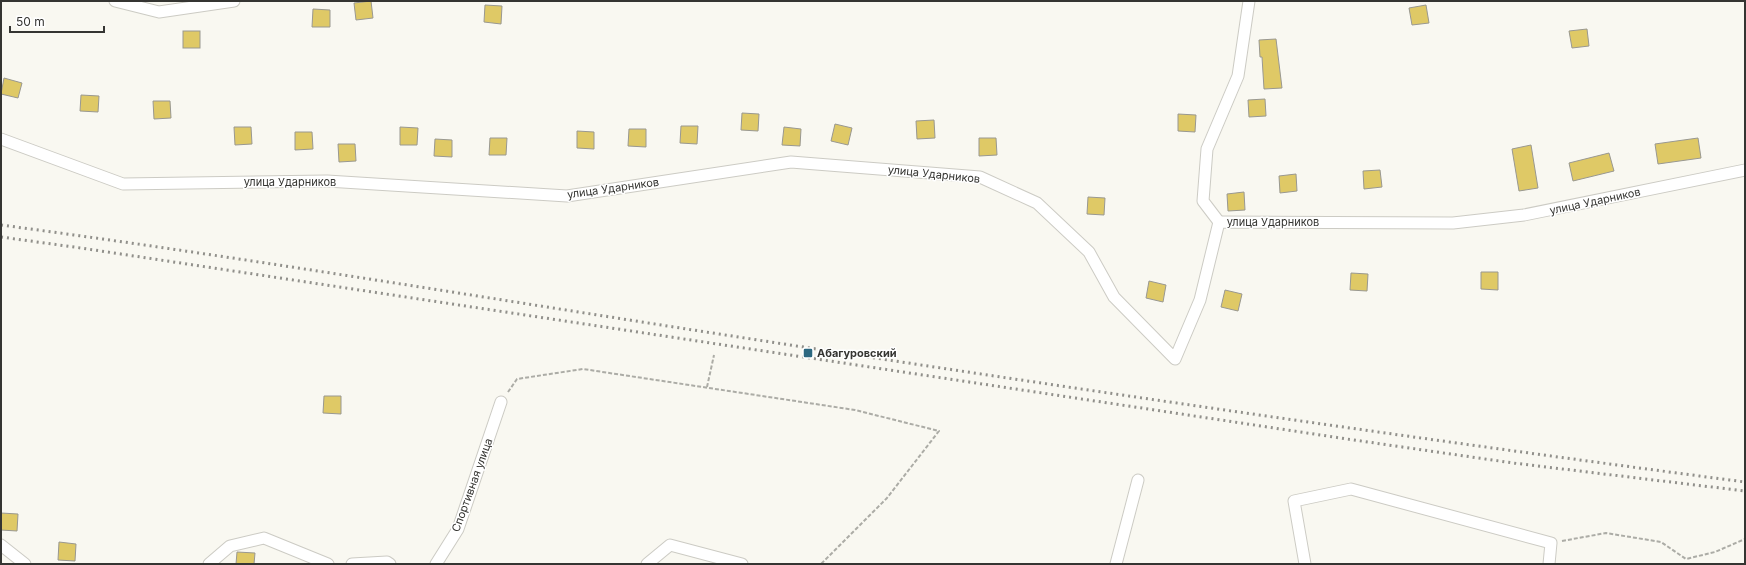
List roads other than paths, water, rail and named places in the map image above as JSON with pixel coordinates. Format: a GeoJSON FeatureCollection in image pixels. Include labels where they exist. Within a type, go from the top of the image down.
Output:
{"type":"FeatureCollection","features":[{"type":"Feature","properties":{"kind":"street"},"geometry":{"type":"LineString","coordinates":[[115,1],[159,12],[234,1]]}},
{"type":"Feature","properties":{"kind":"street"},"geometry":{"type":"LineString","coordinates":[[1219,222],[1203,201],[1207,149],[1238,76],[1249,1]]}},
{"type":"Feature","properties":{"kind":"street","name":"улица Ударников"},"geometry":{"type":"LineString","coordinates":[[1,139],[123,184],[327,181],[567,196],[791,162],[980,177],[1037,203],[1043,208],[1089,252],[1114,297],[1175,359],[1200,300],[1219,222],[1453,223],[1524,215],[1745,170]]}},
{"type":"Feature","properties":{"kind":"street","name":"Спортивная улица"},"geometry":{"type":"LineString","coordinates":[[436,564],[458,528],[501,402]]}},
{"type":"Feature","properties":{"kind":"street"},"geometry":{"type":"LineString","coordinates":[[1116,564],[1138,480]]}},
{"type":"Feature","properties":{"kind":"street"},"geometry":{"type":"LineString","coordinates":[[1304,564],[1294,501],[1351,489],[1551,543],[1549,564]]}},
{"type":"Feature","properties":{"kind":"street"},"geometry":{"type":"LineString","coordinates":[[209,564],[230,546],[264,538],[328,564]]}},
{"type":"Feature","properties":{"kind":"street"},"geometry":{"type":"LineString","coordinates":[[1,545],[25,564]]}},
{"type":"Feature","properties":{"kind":"street"},"geometry":{"type":"LineString","coordinates":[[647,564],[670,545],[742,564]]}},
{"type":"Feature","properties":{"kind":"street"},"geometry":{"type":"LineString","coordinates":[[352,564],[387,562],[390,564]]}},
{"type":"Feature","properties":{"kind":"railway"},"geometry":{"type":"LineString","coordinates":[[1,225],[271,264],[1103,392],[1745,482]]}},
{"type":"Feature","properties":{"kind":"railway"},"geometry":{"type":"LineString","coordinates":[[1,237],[1347,439],[1513,463],[1745,491]]}},
{"type":"Feature","properties":{"kind":"place","name":"Абагуровский"},"geometry":{"type":"Point","coordinates":[808,353]}}]}
